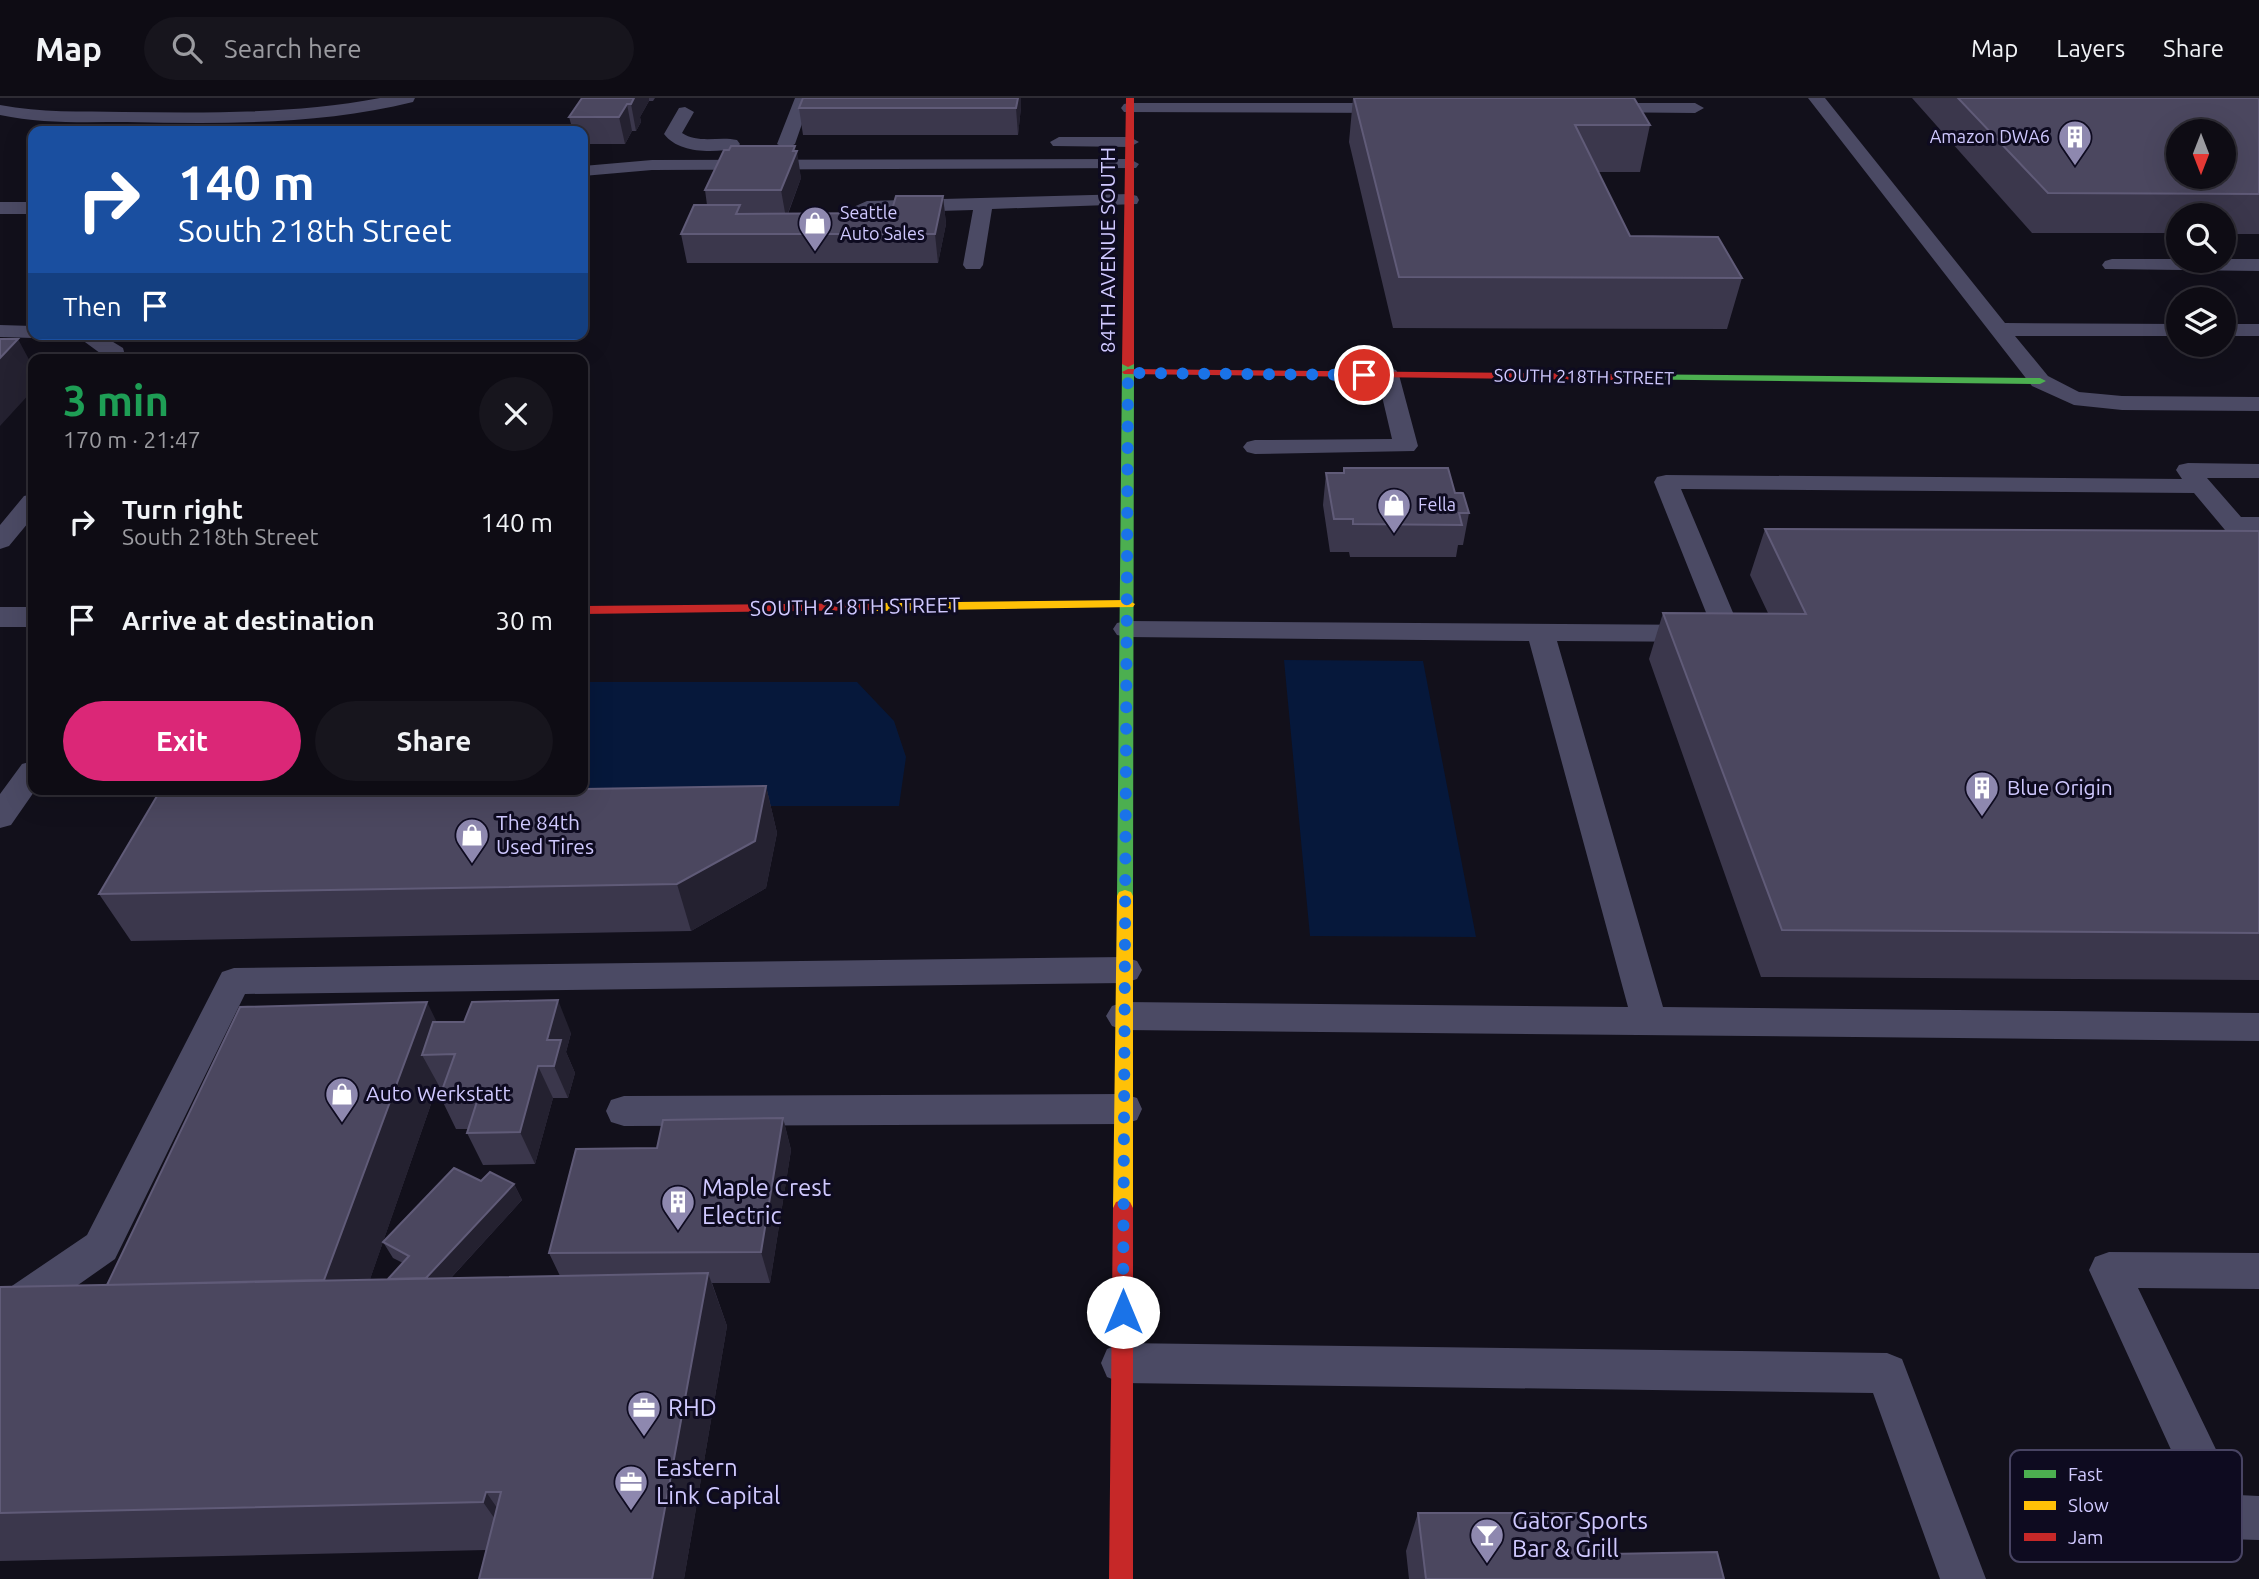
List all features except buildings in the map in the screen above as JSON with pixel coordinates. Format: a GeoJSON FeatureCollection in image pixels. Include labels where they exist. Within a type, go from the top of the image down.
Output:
{"type":"FeatureCollection","features":[{"type":"Feature","properties":{"kind":"main road","name":"84TH AVENUE SOUTH"},"geometry":{"type":"LineString","coordinates":[[1121,1579],[1130,103]]}},
{"type":"Feature","properties":{"kind":"main road","name":"SOUTH 218TH STREET"},"geometry":{"type":"LineString","coordinates":[[1128,373],[2040,381]]}},
{"type":"Feature","properties":{"kind":"main road","name":"SOUTH 218TH STREET"},"geometry":{"type":"LineString","coordinates":[[588,610],[1127,616]]}},
{"type":"Feature","properties":{"kind":"street"},"geometry":{"type":"LineString","coordinates":[[0,617],[28,617]]}},
{"type":"Feature","properties":{"kind":"lane"},"geometry":{"type":"LineString","coordinates":[[0,110],[60,117],[194,118],[315,112],[407,98]]}},
{"type":"Feature","properties":{"kind":"lane"},"geometry":{"type":"LineString","coordinates":[[786,144],[803,98]]}},
{"type":"Feature","properties":{"kind":"lane"},"geometry":{"type":"LineString","coordinates":[[1816,98],[2040,381],[2074,398],[2122,403],[2259,404]]}},
{"type":"Feature","properties":{"kind":"lane"},"geometry":{"type":"LineString","coordinates":[[1130,103],[1290,103],[1410,108]]}},
{"type":"Feature","properties":{"kind":"lane"},"geometry":{"type":"LineString","coordinates":[[1586,108],[1692,103]]}},
{"type":"Feature","properties":{"kind":"lane"},"geometry":{"type":"LineString","coordinates":[[684,112],[673,134],[678,140],[692,144],[747,144]]}},
{"type":"Feature","properties":{"kind":"lane"},"geometry":{"type":"LineString","coordinates":[[1036,142],[1130,142]]}},
{"type":"Feature","properties":{"kind":"lane"},"geometry":{"type":"LineString","coordinates":[[588,171],[652,165],[1130,164]]}},
{"type":"Feature","properties":{"kind":"lane"},"geometry":{"type":"LineString","coordinates":[[794,223],[834,223],[867,207],[1130,200]]}},
{"type":"Feature","properties":{"kind":"lane"},"geometry":{"type":"LineString","coordinates":[[973,265],[982,204]]}},
{"type":"Feature","properties":{"kind":"lane"},"geometry":{"type":"LineString","coordinates":[[0,208],[28,208]]}},
{"type":"Feature","properties":{"kind":"lane"},"geometry":{"type":"LineString","coordinates":[[2112,265],[2259,265]]}},
{"type":"Feature","properties":{"kind":"lane"},"geometry":{"type":"LineString","coordinates":[[1999,329],[2166,330]]}},
{"type":"Feature","properties":{"kind":"lane"},"geometry":{"type":"LineString","coordinates":[[2236,330],[2259,330]]}},
{"type":"Feature","properties":{"kind":"lane"},"geometry":{"type":"LineString","coordinates":[[0,331],[28,332]]}},
{"type":"Feature","properties":{"kind":"lane"},"geometry":{"type":"LineString","coordinates":[[94,340],[115,354]]}},
{"type":"Feature","properties":{"kind":"lane"},"geometry":{"type":"LineString","coordinates":[[1255,447],[1406,446],[1388,375]]}},
{"type":"Feature","properties":{"kind":"lane"},"geometry":{"type":"LineString","coordinates":[[2259,471],[2188,470],[2234,525],[2259,525]]}},
{"type":"Feature","properties":{"kind":"lane"},"geometry":{"type":"LineString","coordinates":[[1127,616],[1541,632],[1728,634],[1666,482],[2201,486]]}},
{"type":"Feature","properties":{"kind":"lane"},"geometry":{"type":"LineString","coordinates":[[0,541],[28,507]]}},
{"type":"Feature","properties":{"kind":"lane"},"geometry":{"type":"LineString","coordinates":[[1541,632],[1649,1021]]}},
{"type":"Feature","properties":{"kind":"lane"},"geometry":{"type":"LineString","coordinates":[[0,817],[28,778]]}},
{"type":"Feature","properties":{"kind":"lane"},"geometry":{"type":"LineString","coordinates":[[0,1317],[101,1247],[234,981],[1125,970]]}},
{"type":"Feature","properties":{"kind":"lane"},"geometry":{"type":"LineString","coordinates":[[1124,1016],[2259,1027]]}},
{"type":"Feature","properties":{"kind":"lane"},"geometry":{"type":"LineString","coordinates":[[624,1111],[1124,1108]]}},
{"type":"Feature","properties":{"kind":"lane"},"geometry":{"type":"LineString","coordinates":[[2194,1450],[2109,1270],[2259,1271]]}},
{"type":"Feature","properties":{"kind":"lane"},"geometry":{"type":"LineString","coordinates":[[1122,1363],[1887,1373],[1964,1579]]}},
{"type":"Feature","properties":{"kind":"water"},"geometry":{"type":"Polygon","coordinates":[[[1284,660],[1423,661],[1476,937],[1310,936],[1284,660]]]}},
{"type":"Feature","properties":{"kind":"water"},"geometry":{"type":"Polygon","coordinates":[[[588,682],[857,682],[894,721],[906,757],[899,806],[226,806],[232,795],[588,795],[588,682]]]}},
{"type":"Feature","properties":{"kind":"traffic: fast"},"geometry":{"type":"LineString","coordinates":[[1125,896],[1128,364]]}},
{"type":"Feature","properties":{"kind":"traffic: fast"},"geometry":{"type":"LineString","coordinates":[[1613,377],[2040,381]]}},
{"type":"Feature","properties":{"kind":"traffic: slow"},"geometry":{"type":"LineString","coordinates":[[877,607],[1128,604]]}},
{"type":"Feature","properties":{"kind":"traffic: slow"},"geometry":{"type":"LineString","coordinates":[[1123,1208],[1125,896]]}},
{"type":"Feature","properties":{"kind":"traffic: jam"},"geometry":{"type":"LineString","coordinates":[[1128,364],[1130,98]]}},
{"type":"Feature","properties":{"kind":"traffic: jam"},"geometry":{"type":"LineString","coordinates":[[1128,372],[1613,377]]}},
{"type":"Feature","properties":{"kind":"traffic: jam"},"geometry":{"type":"LineString","coordinates":[[588,610],[877,607]]}},
{"type":"Feature","properties":{"kind":"traffic: jam"},"geometry":{"type":"LineString","coordinates":[[1121,1579],[1123,1208]]}},
{"type":"Feature","properties":{"kind":"place","name":"Amazon DWA6"},"geometry":{"type":"Point","coordinates":[2075,167]}},
{"type":"Feature","properties":{"kind":"place","name":"Seattle Auto Sales"},"geometry":{"type":"Point","coordinates":[815,253]}},
{"type":"Feature","properties":{"kind":"place","name":"Fella"},"geometry":{"type":"Point","coordinates":[1394,535]}},
{"type":"Feature","properties":{"kind":"place","name":"Blue Origin"},"geometry":{"type":"Point","coordinates":[1982,818]}},
{"type":"Feature","properties":{"kind":"place","name":"The 84th Used Tires"},"geometry":{"type":"Point","coordinates":[472,865]}},
{"type":"Feature","properties":{"kind":"place","name":"Auto Werkstatt"},"geometry":{"type":"Point","coordinates":[342,1124]}},
{"type":"Feature","properties":{"kind":"place","name":"Maple Crest Electric"},"geometry":{"type":"Point","coordinates":[678,1232]}},
{"type":"Feature","properties":{"kind":"place","name":"RHD"},"geometry":{"type":"Point","coordinates":[644,1438]}},
{"type":"Feature","properties":{"kind":"place","name":"Eastern Link Capital"},"geometry":{"type":"Point","coordinates":[631,1512]}},
{"type":"Feature","properties":{"kind":"place","name":"Gator Sports Bar & Grill"},"geometry":{"type":"Point","coordinates":[1487,1565]}},
{"type":"Feature","properties":{"kind":"route"},"geometry":{"type":"LineString","coordinates":[[1123,1312],[1128,373],[1364,375]]}}]}
